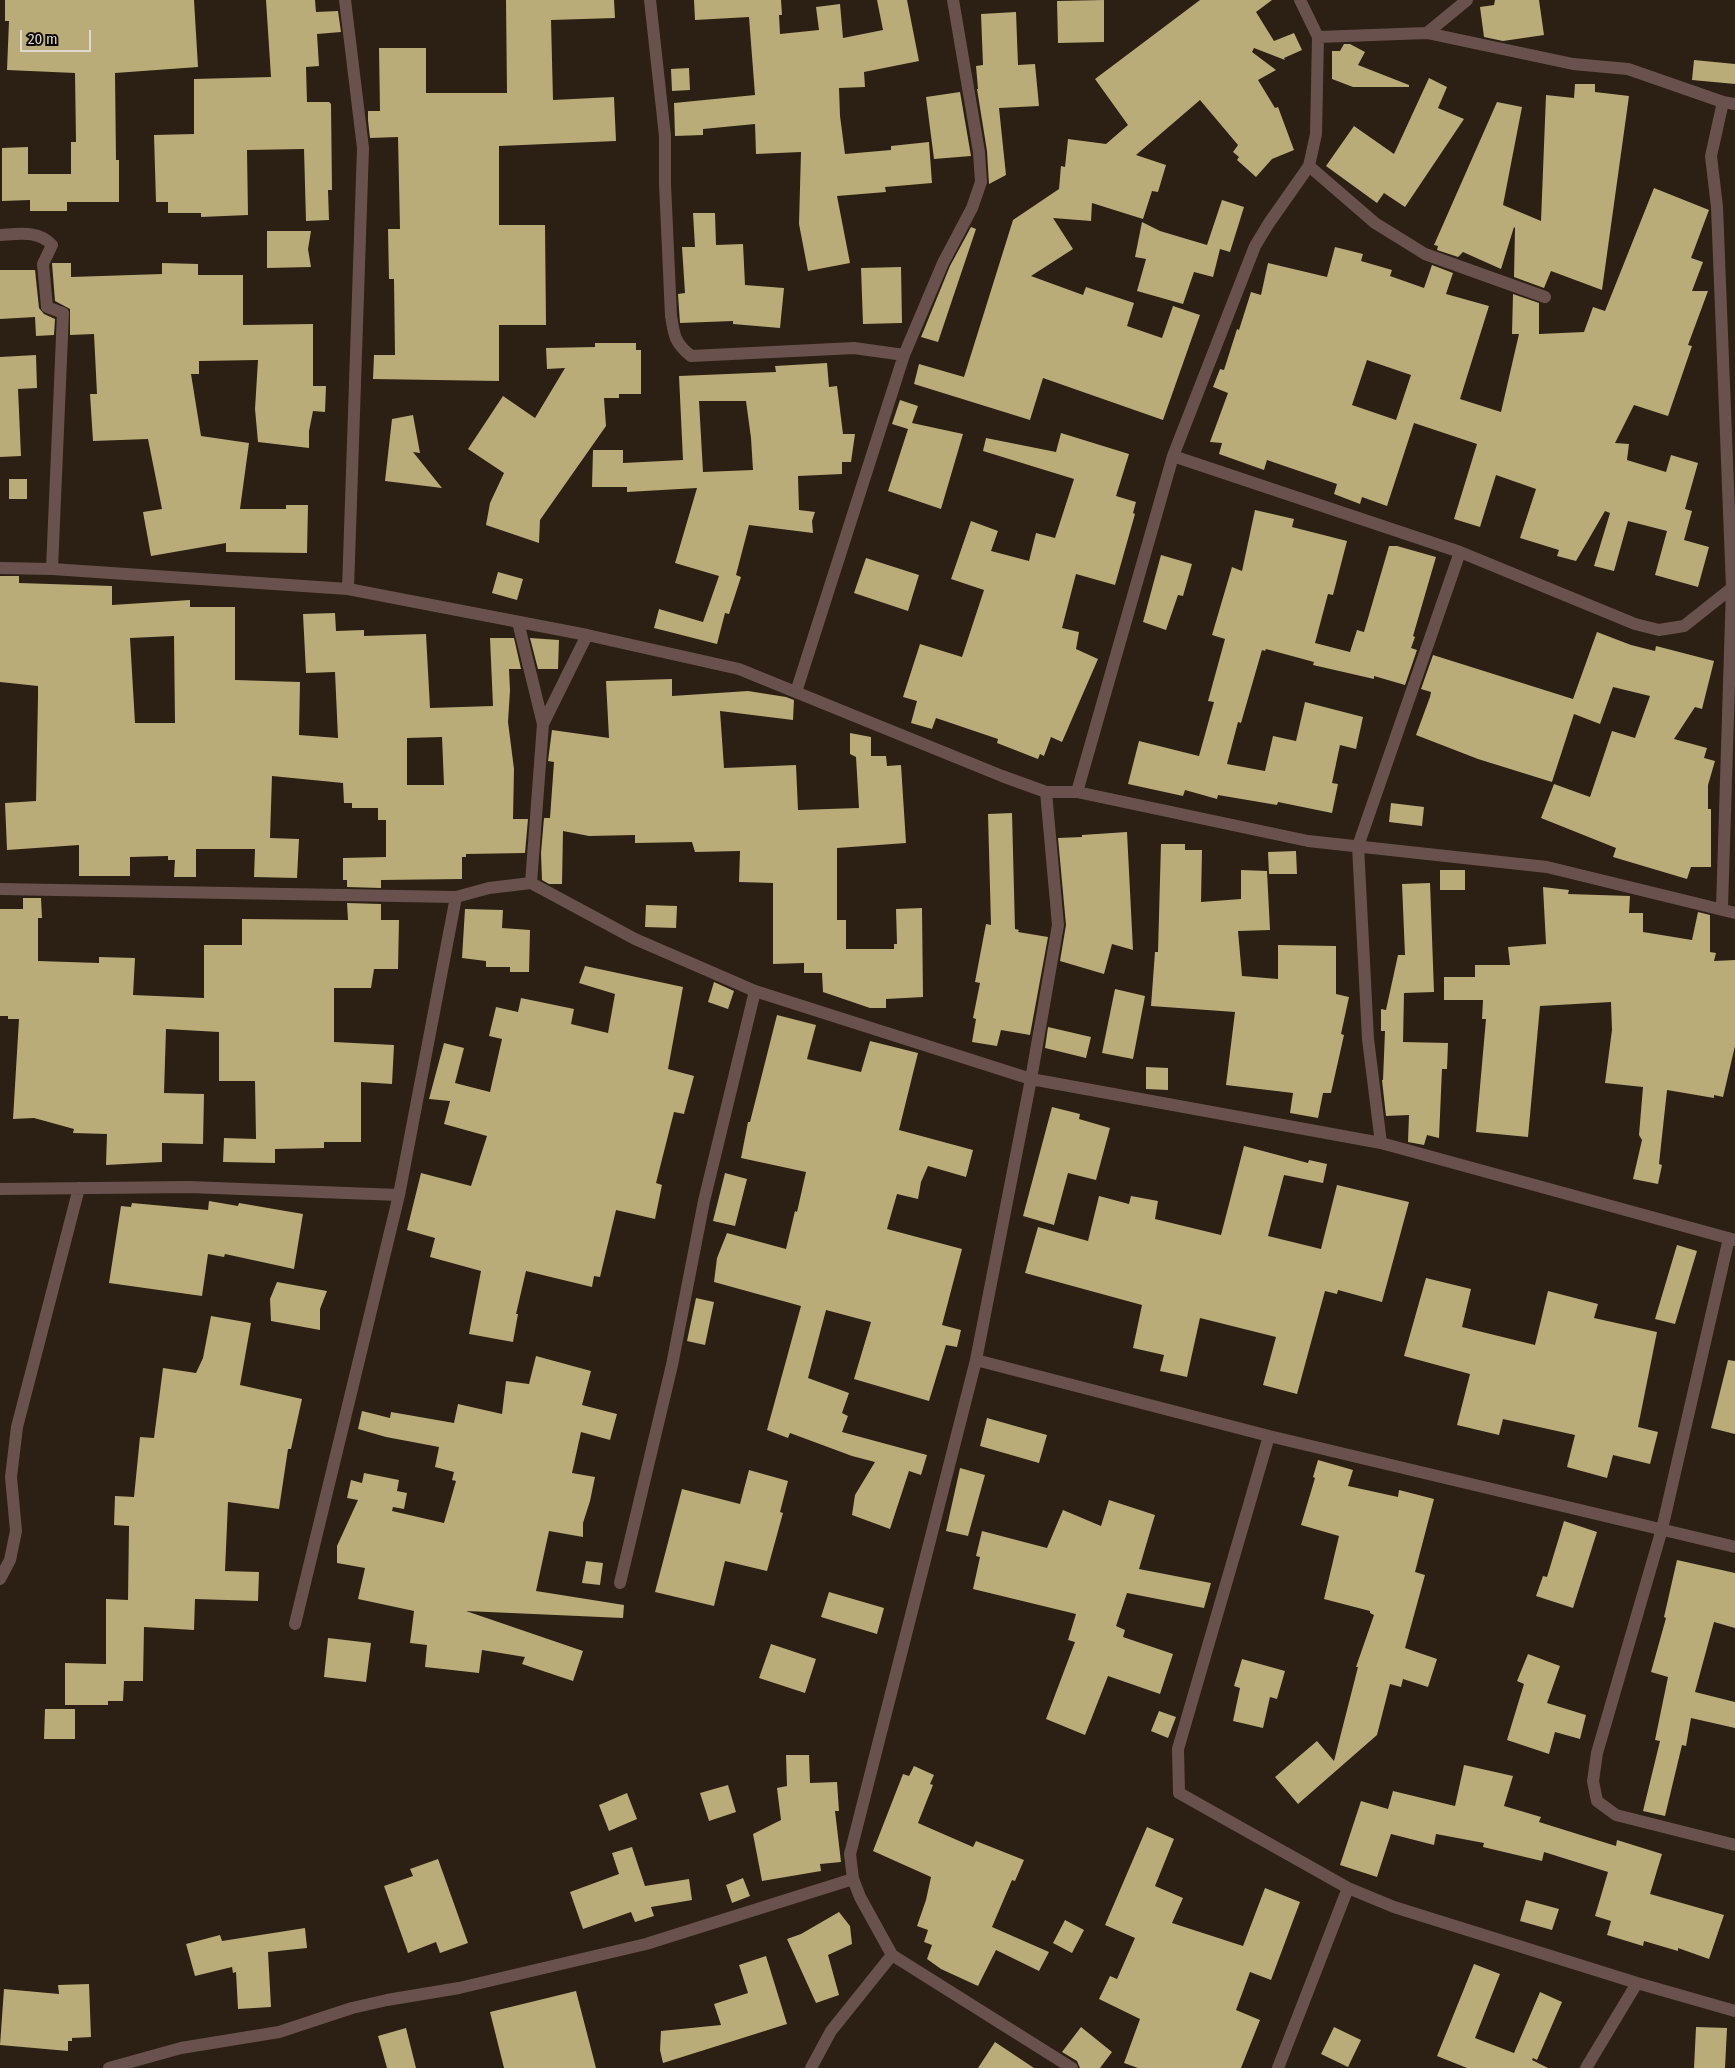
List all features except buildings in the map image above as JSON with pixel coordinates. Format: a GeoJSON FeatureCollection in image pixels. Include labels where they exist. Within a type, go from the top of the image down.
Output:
{"type":"FeatureCollection","features":[{"type":"Feature","properties":{"kind":"street"},"geometry":{"type":"LineString","coordinates":[[345,0],[363,148],[348,589]]}},
{"type":"Feature","properties":{"kind":"street"},"geometry":{"type":"LineString","coordinates":[[650,0],[666,136],[665,184],[670,316],[679,346],[691,356],[854,348],[904,355]]}},
{"type":"Feature","properties":{"kind":"street"},"geometry":{"type":"LineString","coordinates":[[796,692],[904,355],[943,263],[972,208],[981,182],[979,152],[953,0]]}},
{"type":"Feature","properties":{"kind":"street"},"geometry":{"type":"LineString","coordinates":[[1077,792],[1174,456],[1255,246],[1309,166],[1316,134],[1318,37],[1300,0]]}},
{"type":"Feature","properties":{"kind":"street"},"geometry":{"type":"LineString","coordinates":[[1427,33],[1467,0]]}},
{"type":"Feature","properties":{"kind":"street"},"geometry":{"type":"LineString","coordinates":[[1318,37],[1427,33],[1574,64],[1628,69],[1729,103],[1711,156],[1717,217],[1732,588],[1722,908]]}},
{"type":"Feature","properties":{"kind":"street"},"geometry":{"type":"LineString","coordinates":[[1309,166],[1375,223],[1425,254],[1545,297]]}},
{"type":"Feature","properties":{"kind":"street"},"geometry":{"type":"LineString","coordinates":[[0,235],[34,234],[45,237],[52,245],[43,264],[47,307],[63,313],[52,569]]}},
{"type":"Feature","properties":{"kind":"street"},"geometry":{"type":"LineString","coordinates":[[1174,456],[1460,552],[1635,624],[1659,630],[1684,626],[1732,588]]}},
{"type":"Feature","properties":{"kind":"street"},"geometry":{"type":"LineString","coordinates":[[1382,1144],[1368,1039],[1358,846],[1460,552]]}},
{"type":"Feature","properties":{"kind":"street"},"geometry":{"type":"LineString","coordinates":[[0,568],[52,569],[348,589],[587,635],[739,669],[1002,776],[1046,792],[1077,792],[1308,841],[1547,867],[1735,912]]}},
{"type":"Feature","properties":{"kind":"street"},"geometry":{"type":"LineString","coordinates":[[518,622],[543,724],[531,883]]}},
{"type":"Feature","properties":{"kind":"street"},"geometry":{"type":"LineString","coordinates":[[543,724],[587,635]]}},
{"type":"Feature","properties":{"kind":"street"},"geometry":{"type":"LineString","coordinates":[[1046,792],[1058,925],[1031,1079],[976,1360],[850,1854],[853,1879],[860,1897],[892,1955],[1072,2068]]}},
{"type":"Feature","properties":{"kind":"street"},"geometry":{"type":"LineString","coordinates":[[0,889],[456,898],[489,888],[531,883],[635,939],[755,991],[1031,1079],[1382,1144],[1732,1239],[1662,1529],[1598,1753],[1593,1781],[1597,1801],[1616,1815],[1735,1845]]}},
{"type":"Feature","properties":{"kind":"street"},"geometry":{"type":"LineString","coordinates":[[295,1624],[399,1196],[456,898]]}},
{"type":"Feature","properties":{"kind":"street"},"geometry":{"type":"LineString","coordinates":[[620,1583],[672,1365],[704,1201],[755,991]]}},
{"type":"Feature","properties":{"kind":"street"},"geometry":{"type":"LineString","coordinates":[[0,1189],[189,1187],[399,1196]]}},
{"type":"Feature","properties":{"kind":"street"},"geometry":{"type":"LineString","coordinates":[[0,1579],[10,1560],[16,1531],[11,1477],[17,1427],[79,1188]]}},
{"type":"Feature","properties":{"kind":"street"},"geometry":{"type":"LineString","coordinates":[[976,1360],[1269,1436],[1735,1547]]}},
{"type":"Feature","properties":{"kind":"street"},"geometry":{"type":"LineString","coordinates":[[1269,1436],[1178,1749],[1179,1793],[1348,1888],[1394,1907],[1637,1983],[1735,2011]]}},
{"type":"Feature","properties":{"kind":"street"},"geometry":{"type":"LineString","coordinates":[[109,2068],[182,2048],[279,2032],[352,2008],[460,1988],[646,1944],[853,1879]]}},
{"type":"Feature","properties":{"kind":"street"},"geometry":{"type":"LineString","coordinates":[[1278,2068],[1348,1888]]}},
{"type":"Feature","properties":{"kind":"street"},"geometry":{"type":"LineString","coordinates":[[811,2068],[831,2031],[892,1955]]}},
{"type":"Feature","properties":{"kind":"street"},"geometry":{"type":"LineString","coordinates":[[1586,2068],[1637,1983]]}}]}
